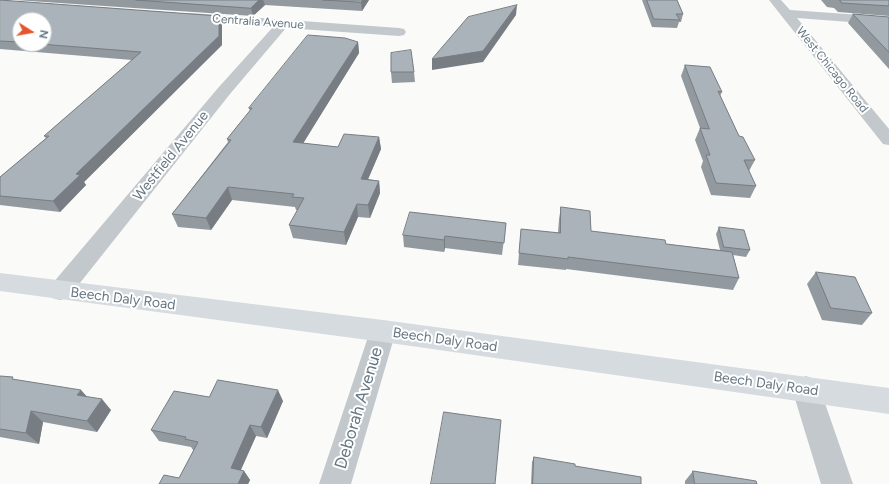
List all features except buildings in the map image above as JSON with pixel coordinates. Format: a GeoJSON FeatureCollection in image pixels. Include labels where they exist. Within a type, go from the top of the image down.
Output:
{"type":"FeatureCollection","features":[{"type":"Feature","properties":{"kind":"main road","name":"Beech Daly Road"},"geometry":{"type":"LineString","coordinates":[[0,282],[60,291],[383,331],[889,401]]}},
{"type":"Feature","properties":{"kind":"street","name":"West Chicago Road"},"geometry":{"type":"LineString","coordinates":[[775,0],[889,140]]}},
{"type":"Feature","properties":{"kind":"street"},"geometry":{"type":"LineString","coordinates":[[787,14],[889,21]]}},
{"type":"Feature","properties":{"kind":"street","name":"Centralia Avenue"},"geometry":{"type":"LineString","coordinates":[[181,16],[400,32]]}},
{"type":"Feature","properties":{"kind":"street","name":"Westfield Avenue"},"geometry":{"type":"LineString","coordinates":[[60,291],[224,91],[283,23]]}},
{"type":"Feature","properties":{"kind":"street","name":"Deborah Avenue"},"geometry":{"type":"LineString","coordinates":[[335,484],[383,331]]}},
{"type":"Feature","properties":{"kind":"street"},"geometry":{"type":"LineString","coordinates":[[806,389],[837,484]]}}]}
